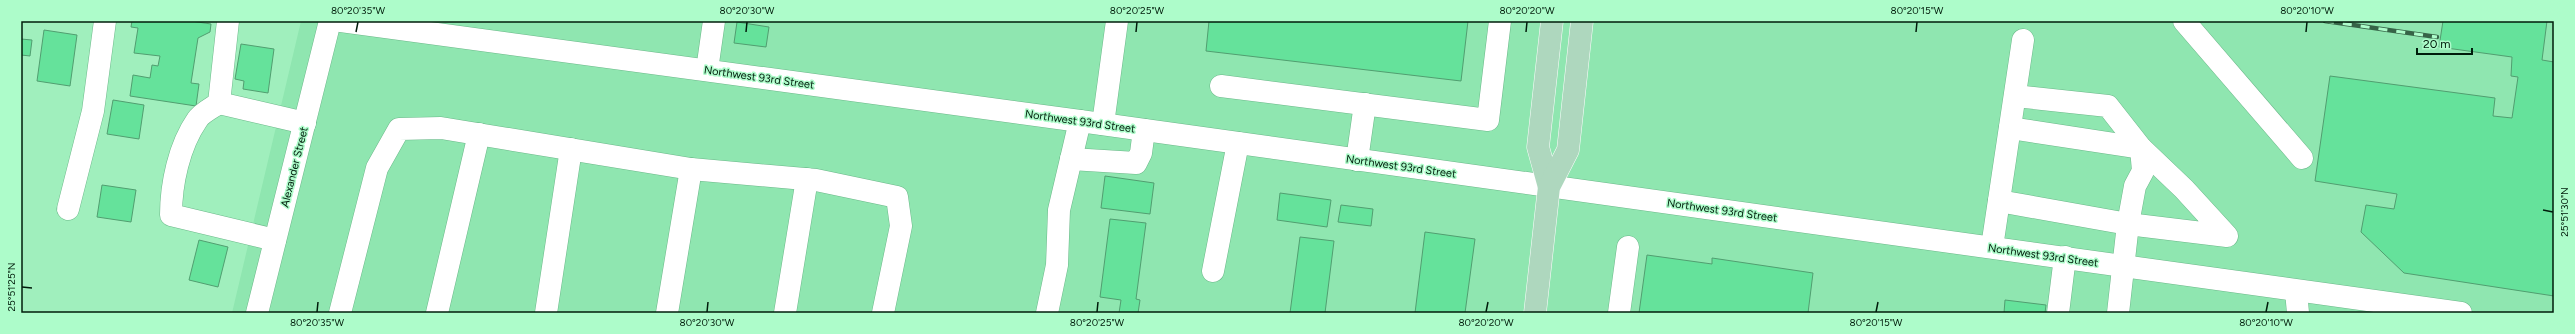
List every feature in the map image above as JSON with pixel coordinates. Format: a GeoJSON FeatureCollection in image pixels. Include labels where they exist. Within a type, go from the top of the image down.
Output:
{"type":"FeatureCollection","features":[{"type":"Feature","properties":{"kind":"main road"},"geometry":{"type":"LineString","coordinates":[[1550,187],[1538,147],[1552,21]]}},
{"type":"Feature","properties":{"kind":"main road"},"geometry":{"type":"LineString","coordinates":[[1535,313],[1550,187],[1568,150],[1582,21]]}},
{"type":"Feature","properties":{"kind":"street"},"geometry":{"type":"LineString","coordinates":[[68,209],[93,111],[105,21]]}},
{"type":"Feature","properties":{"kind":"street"},"geometry":{"type":"LineString","coordinates":[[228,21],[219,103],[197,119],[183,147],[171,200],[171,215],[276,240]]}},
{"type":"Feature","properties":{"kind":"street","name":"Alexander Street"},"geometry":{"type":"LineString","coordinates":[[257,313],[330,21]]}},
{"type":"Feature","properties":{"kind":"street","name":"Northwest 93rd Street"},"geometry":{"type":"LineString","coordinates":[[341,21],[1103,124],[2462,313]]}},
{"type":"Feature","properties":{"kind":"street"},"geometry":{"type":"LineString","coordinates":[[707,70],[714,21]]}},
{"type":"Feature","properties":{"kind":"street"},"geometry":{"type":"LineString","coordinates":[[1103,124],[1117,21]]}},
{"type":"Feature","properties":{"kind":"street"},"geometry":{"type":"LineString","coordinates":[[1222,86],[1488,120],[1500,21]]}},
{"type":"Feature","properties":{"kind":"street"},"geometry":{"type":"LineString","coordinates":[[2184,21],[2302,158]]}},
{"type":"Feature","properties":{"kind":"street"},"geometry":{"type":"LineString","coordinates":[[1992,247],[2023,40]]}},
{"type":"Feature","properties":{"kind":"street"},"geometry":{"type":"LineString","coordinates":[[1999,201],[2128,224],[2227,236],[2184,189],[2140,148],[2108,106],[2015,96]]}},
{"type":"Feature","properties":{"kind":"street"},"geometry":{"type":"LineString","coordinates":[[219,103],[304,123]]}},
{"type":"Feature","properties":{"kind":"street"},"geometry":{"type":"LineString","coordinates":[[1356,160],[1365,104]]}},
{"type":"Feature","properties":{"kind":"street"},"geometry":{"type":"LineString","coordinates":[[1048,313],[1057,265],[1059,210],[1080,121]]}},
{"type":"Feature","properties":{"kind":"street"},"geometry":{"type":"LineString","coordinates":[[340,313],[377,168],[399,129],[441,128],[691,169],[807,179],[897,197],[900,226],[883,313]]}},
{"type":"Feature","properties":{"kind":"street"},"geometry":{"type":"LineString","coordinates":[[2010,128],[2140,148]]}},
{"type":"Feature","properties":{"kind":"street"},"geometry":{"type":"LineString","coordinates":[[1071,159],[1136,163],[1141,153],[1144,130]]}},
{"type":"Feature","properties":{"kind":"street"},"geometry":{"type":"LineString","coordinates":[[437,313],[479,134]]}},
{"type":"Feature","properties":{"kind":"street"},"geometry":{"type":"LineString","coordinates":[[1214,271],[1238,143]]}},
{"type":"Feature","properties":{"kind":"street"},"geometry":{"type":"LineString","coordinates":[[2118,313],[2128,224],[2135,186],[2143,171],[2140,148]]}},
{"type":"Feature","properties":{"kind":"street"},"geometry":{"type":"LineString","coordinates":[[546,313],[571,149]]}},
{"type":"Feature","properties":{"kind":"street"},"geometry":{"type":"LineString","coordinates":[[667,313],[691,169]]}},
{"type":"Feature","properties":{"kind":"street"},"geometry":{"type":"LineString","coordinates":[[785,313],[807,179]]}},
{"type":"Feature","properties":{"kind":"street"},"geometry":{"type":"LineString","coordinates":[[1620,313],[1628,247]]}},
{"type":"Feature","properties":{"kind":"street"},"geometry":{"type":"LineString","coordinates":[[2058,313],[2065,257]]}},
{"type":"Feature","properties":{"kind":"street"},"geometry":{"type":"LineString","coordinates":[[2296,291],[2298,313]]}},
{"type":"Feature","properties":{"kind":"shaded area"},"geometry":{"type":"Polygon","coordinates":[[[301,21],[2554,21],[2554,313],[232,313],[301,21]]]}},
{"type":"Feature","properties":{"kind":"building"},"geometry":{"type":"Polygon","coordinates":[[[132,21],[191,21],[211,24],[210,32],[198,38],[191,83],[199,84],[196,106],[130,96],[133,75],[150,78],[152,65],[158,66],[160,56],[134,53],[138,28],[131,27],[132,21]]]}},
{"type":"Feature","properties":{"kind":"building"},"geometry":{"type":"Polygon","coordinates":[[[1209,21],[1468,21],[1461,81],[1206,51],[1209,21]]]}},
{"type":"Feature","properties":{"kind":"building"},"geometry":{"type":"Polygon","coordinates":[[[2443,21],[2547,21],[2542,60],[2554,62],[2554,296],[2404,273],[2361,232],[2366,205],[2394,209],[2397,194],[2315,181],[2330,76],[2495,98],[2493,116],[2512,118],[2518,77],[2511,76],[2512,57],[2439,47],[2443,21]]]}},
{"type":"Feature","properties":{"kind":"building"},"geometry":{"type":"Polygon","coordinates":[[[737,22],[769,27],[766,47],[734,43],[737,22]]]}},
{"type":"Feature","properties":{"kind":"building"},"geometry":{"type":"Polygon","coordinates":[[[44,30],[77,35],[70,86],[37,81],[44,30]]]}},
{"type":"Feature","properties":{"kind":"building"},"geometry":{"type":"Polygon","coordinates":[[[21,39],[32,40],[30,56],[21,55],[21,39]]]}},
{"type":"Feature","properties":{"kind":"building"},"geometry":{"type":"Polygon","coordinates":[[[241,44],[274,49],[268,93],[243,89],[244,81],[235,79],[241,44]]]}},
{"type":"Feature","properties":{"kind":"building"},"geometry":{"type":"Polygon","coordinates":[[[113,100],[144,105],[139,139],[107,134],[113,100]]]}},
{"type":"Feature","properties":{"kind":"building"},"geometry":{"type":"Polygon","coordinates":[[[1105,176],[1154,183],[1150,214],[1101,208],[1105,176]]]}},
{"type":"Feature","properties":{"kind":"building"},"geometry":{"type":"Polygon","coordinates":[[[102,185],[136,190],[131,222],[97,217],[102,185]]]}},
{"type":"Feature","properties":{"kind":"building"},"geometry":{"type":"Polygon","coordinates":[[[1280,193],[1331,200],[1327,227],[1277,220],[1280,193]]]}},
{"type":"Feature","properties":{"kind":"building"},"geometry":{"type":"Polygon","coordinates":[[[1341,205],[1373,209],[1371,226],[1338,222],[1341,205]]]}},
{"type":"Feature","properties":{"kind":"building"},"geometry":{"type":"Polygon","coordinates":[[[1110,219],[1146,223],[1136,299],[1140,300],[1138,313],[1119,313],[1121,300],[1100,297],[1110,219]]]}},
{"type":"Feature","properties":{"kind":"building"},"geometry":{"type":"Polygon","coordinates":[[[1425,232],[1475,239],[1465,313],[1415,313],[1425,232]]]}},
{"type":"Feature","properties":{"kind":"building"},"geometry":{"type":"Polygon","coordinates":[[[1300,237],[1334,241],[1325,313],[1290,313],[1300,237]]]}},
{"type":"Feature","properties":{"kind":"building"},"geometry":{"type":"Polygon","coordinates":[[[199,240],[228,247],[218,287],[189,280],[199,240]]]}},
{"type":"Feature","properties":{"kind":"building"},"geometry":{"type":"Polygon","coordinates":[[[1647,255],[1712,264],[1712,258],[1813,273],[1808,313],[1639,313],[1647,255]]]}},
{"type":"Feature","properties":{"kind":"building"},"geometry":{"type":"Polygon","coordinates":[[[2005,300],[2046,305],[2045,313],[2004,313],[2005,300]]]}},
{"type":"Feature","properties":{"kind":"railway"},"geometry":{"type":"LineString","coordinates":[[2325,21],[2437,37]]}}]}
